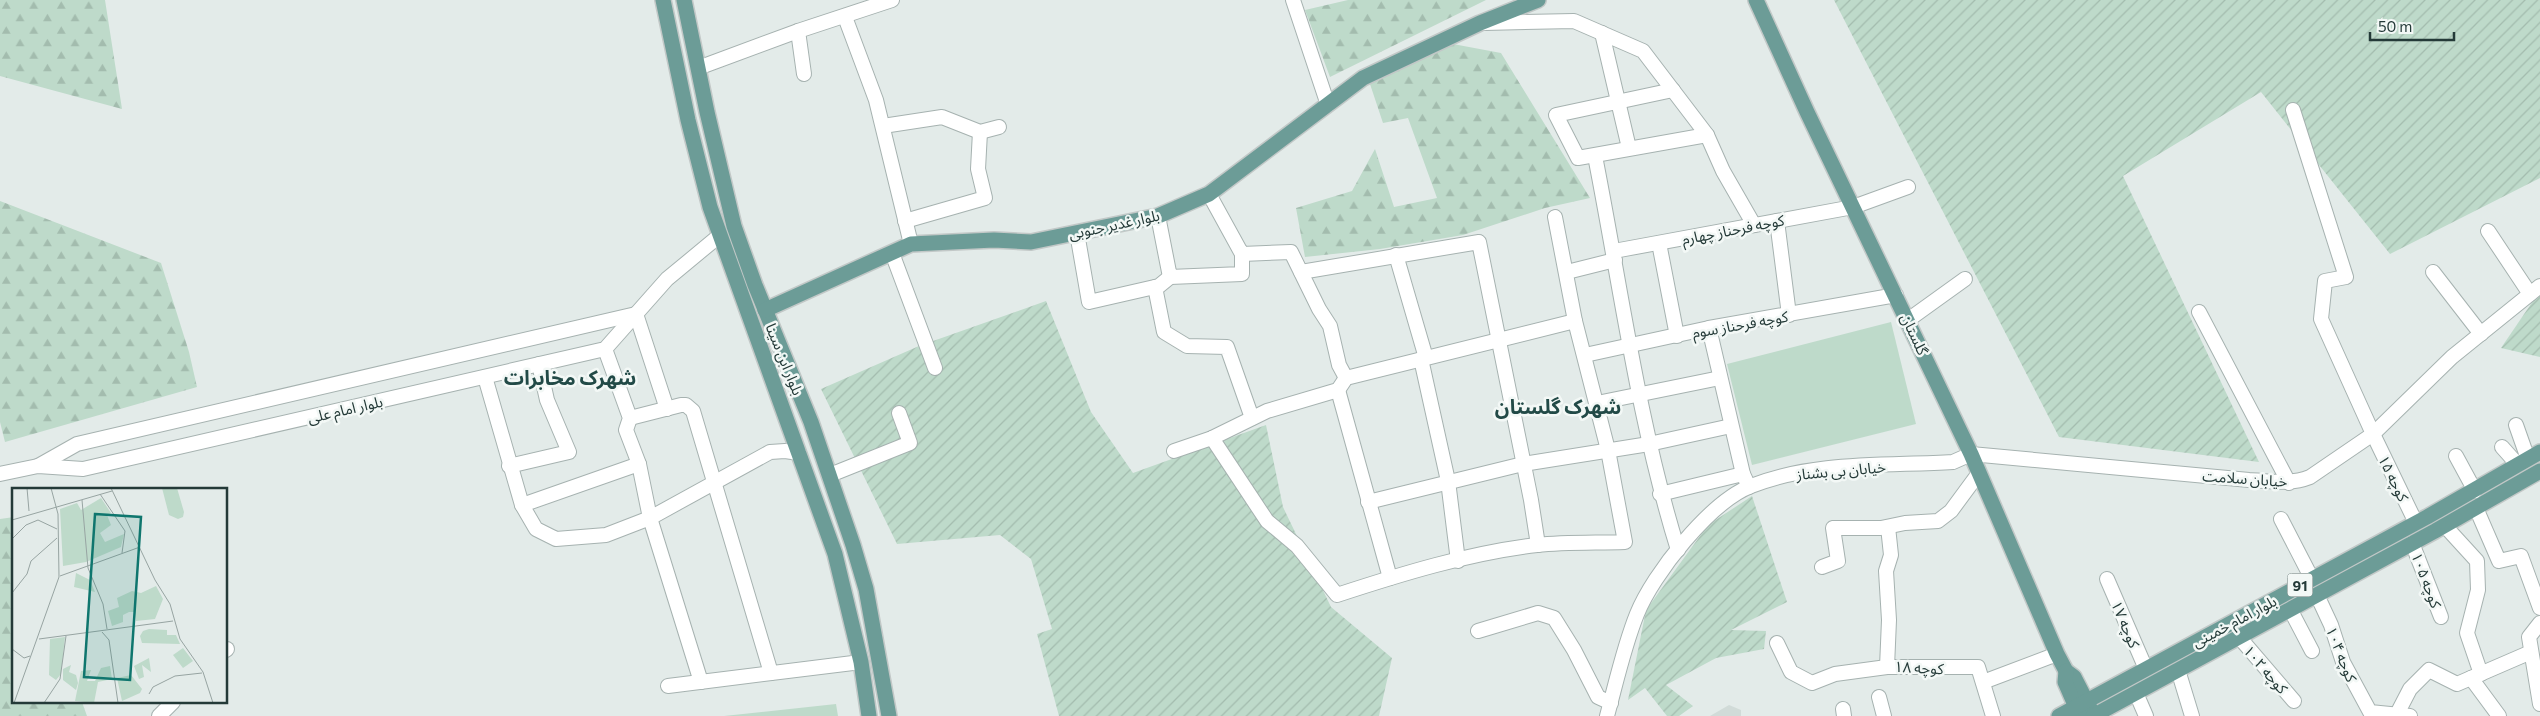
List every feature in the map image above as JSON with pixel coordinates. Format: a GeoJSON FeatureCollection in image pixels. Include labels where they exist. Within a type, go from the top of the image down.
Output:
{"type":"FeatureCollection","features":[{"type":"Feature","properties":{"kind":"main road","name":"بلوار ابن سینا"},"geometry":{"type":"LineString","coordinates":[[663,0],[688,120],[719,236],[835,554],[861,662],[869,716]]}},
{"type":"Feature","properties":{"kind":"main road","name":"بلوار ابن سینا"},"geometry":{"type":"LineString","coordinates":[[684,0],[734,226],[830,475],[866,589],[889,716]]}},
{"type":"Feature","properties":{"kind":"main road","name":"بلوار غدیر جنوبی"},"geometry":{"type":"LineString","coordinates":[[765,310],[911,244],[994,240],[1031,242],[1158,216],[1209,194],[1364,78],[1480,23],[1538,0]]}},
{"type":"Feature","properties":{"kind":"main road","name":"گلستان"},"geometry":{"type":"LineString","coordinates":[[1756,0],[1980,473],[2057,654],[2066,671],[2074,677],[2080,708],[2094,716]]}},
{"type":"Feature","properties":{"kind":"main road"},"geometry":{"type":"LineString","coordinates":[[719,236],[734,226]]}},
{"type":"Feature","properties":{"kind":"main road","name":"بلوار امام خمینی"},"geometry":{"type":"LineString","coordinates":[[2059,716],[2080,708],[2146,669],[2416,523],[2529,459]]}},
{"type":"Feature","properties":{"kind":"main road","name":"بلوار امام خمینی"},"geometry":{"type":"LineString","coordinates":[[2094,716],[2445,526],[2540,471]]}},
{"type":"Feature","properties":{"kind":"street"},"geometry":{"type":"LineString","coordinates":[[698,68],[798,30],[845,17],[892,0]]}},
{"type":"Feature","properties":{"kind":"street"},"geometry":{"type":"LineString","coordinates":[[1293,0],[1328,105]]}},
{"type":"Feature","properties":{"kind":"street"},"geometry":{"type":"LineString","coordinates":[[845,17],[870,81],[883,126],[911,244]]}},
{"type":"Feature","properties":{"kind":"street"},"geometry":{"type":"LineString","coordinates":[[1480,23],[1574,21],[1643,51],[1707,135],[1722,171],[1754,225]]}},
{"type":"Feature","properties":{"kind":"street"},"geometry":{"type":"LineString","coordinates":[[798,30],[804,74]]}},
{"type":"Feature","properties":{"kind":"street"},"geometry":{"type":"LineString","coordinates":[[1602,33],[1629,148]]}},
{"type":"Feature","properties":{"kind":"street"},"geometry":{"type":"LineString","coordinates":[[1672,90],[1556,115],[1578,158],[1707,135]]}},
{"type":"Feature","properties":{"kind":"street","name":"کوچه ۱۵"},"geometry":{"type":"LineString","coordinates":[[2292,110],[2346,277],[2325,281],[2321,319],[2372,434],[2416,523]]}},
{"type":"Feature","properties":{"kind":"street"},"geometry":{"type":"LineString","coordinates":[[883,126],[942,117],[980,132],[999,127]]}},
{"type":"Feature","properties":{"kind":"street"},"geometry":{"type":"LineString","coordinates":[[905,221],[985,198],[978,169],[980,132]]}},
{"type":"Feature","properties":{"kind":"street"},"geometry":{"type":"LineString","coordinates":[[1595,156],[1637,395],[1660,494],[1678,550]]}},
{"type":"Feature","properties":{"kind":"street","name":"کوچه فرحناز چهارم"},"geometry":{"type":"LineString","coordinates":[[1567,272],[1659,243],[1853,207],[1908,187]]}},
{"type":"Feature","properties":{"kind":"street"},"geometry":{"type":"LineString","coordinates":[[1077,233],[1089,302],[1155,287],[1170,277],[1242,274],[1242,254],[1209,194]]}},
{"type":"Feature","properties":{"kind":"street"},"geometry":{"type":"LineString","coordinates":[[1158,216],[1170,277]]}},
{"type":"Feature","properties":{"kind":"street"},"geometry":{"type":"LineString","coordinates":[[1212,438],[1266,521],[1297,546],[1337,595],[1390,578],[1458,561],[1538,545],[1624,542],[1608,450],[1575,321],[1555,217]]}},
{"type":"Feature","properties":{"kind":"street"},"geometry":{"type":"LineString","coordinates":[[1777,220],[1789,315]]}},
{"type":"Feature","properties":{"kind":"street"},"geometry":{"type":"LineString","coordinates":[[2488,231],[2535,290]]}},
{"type":"Feature","properties":{"kind":"street"},"geometry":{"type":"LineString","coordinates":[[701,682],[650,518],[639,464],[626,430],[630,418],[605,349],[667,279],[719,236]]}},
{"type":"Feature","properties":{"kind":"street"},"geometry":{"type":"LineString","coordinates":[[1301,272],[1479,242],[1523,464],[1532,500],[1538,545]]}},
{"type":"Feature","properties":{"kind":"street"},"geometry":{"type":"LineString","coordinates":[[1659,243],[1677,336]]}},
{"type":"Feature","properties":{"kind":"street"},"geometry":{"type":"LineString","coordinates":[[1242,254],[1291,252],[1319,309],[1330,326],[1339,366],[1346,378]]}},
{"type":"Feature","properties":{"kind":"street"},"geometry":{"type":"LineString","coordinates":[[892,253],[935,368]]}},
{"type":"Feature","properties":{"kind":"street"},"geometry":{"type":"LineString","coordinates":[[1396,255],[1424,359],[1448,481],[1458,561]]}},
{"type":"Feature","properties":{"kind":"street"},"geometry":{"type":"LineString","coordinates":[[2433,272],[2481,334]]}},
{"type":"Feature","properties":{"kind":"street"},"geometry":{"type":"LineString","coordinates":[[1908,320],[1965,279]]}},
{"type":"Feature","properties":{"kind":"street"},"geometry":{"type":"LineString","coordinates":[[1155,287],[1164,332],[1187,346],[1227,347],[1252,418]]}},
{"type":"Feature","properties":{"kind":"street","name":"خیابان سلامت"},"geometry":{"type":"LineString","coordinates":[[1971,454],[2289,483],[2310,477],[2372,434],[2452,356],[2535,290]]}},
{"type":"Feature","properties":{"kind":"street","name":"کوچه فرحناز سوم"},"geometry":{"type":"LineString","coordinates":[[1585,355],[1709,328],[1896,295]]}},
{"type":"Feature","properties":{"kind":"street"},"geometry":{"type":"LineString","coordinates":[[2199,312],[2289,483]]}},
{"type":"Feature","properties":{"kind":"street"},"geometry":{"type":"LineString","coordinates":[[636,314],[667,409]]}},
{"type":"Feature","properties":{"kind":"street","name":"بلوار امام علی"},"geometry":{"type":"LineString","coordinates":[[38,466],[77,444],[636,314]]}},
{"type":"Feature","properties":{"kind":"street"},"geometry":{"type":"LineString","coordinates":[[1174,451],[1212,438],[1266,411],[1338,390],[1346,378],[1575,321]]}},
{"type":"Feature","properties":{"kind":"street"},"geometry":{"type":"LineString","coordinates":[[1660,494],[1746,480],[1731,426],[1709,328]]}},
{"type":"Feature","properties":{"kind":"street","name":"بلوار امام علی"},"geometry":{"type":"LineString","coordinates":[[0,474],[38,466],[83,469],[605,349]]}},
{"type":"Feature","properties":{"kind":"street"},"geometry":{"type":"LineString","coordinates":[[509,466],[568,452],[547,400],[539,364]]}},
{"type":"Feature","properties":{"kind":"street"},"geometry":{"type":"LineString","coordinates":[[485,376],[509,466],[522,505],[536,529],[556,539],[606,536],[650,518],[714,481],[770,452],[785,450],[799,453]]}},
{"type":"Feature","properties":{"kind":"street"},"geometry":{"type":"LineString","coordinates":[[1597,403],[1720,378]]}},
{"type":"Feature","properties":{"kind":"street"},"geometry":{"type":"LineString","coordinates":[[1338,390],[1390,578]]}},
{"type":"Feature","properties":{"kind":"street"},"geometry":{"type":"LineString","coordinates":[[630,418],[686,406],[693,411],[771,673]]}},
{"type":"Feature","properties":{"kind":"street"},"geometry":{"type":"LineString","coordinates":[[830,475],[910,443],[899,413]]}},
{"type":"Feature","properties":{"kind":"street"},"geometry":{"type":"LineString","coordinates":[[2516,425],[2529,459]]}},
{"type":"Feature","properties":{"kind":"street"},"geometry":{"type":"LineString","coordinates":[[1368,502],[1523,464],[1649,444],[1731,426]]}},
{"type":"Feature","properties":{"kind":"street"},"geometry":{"type":"LineString","coordinates":[[2502,447],[2529,459]]}},
{"type":"Feature","properties":{"kind":"street","name":"خیابان بی بشناز"},"geometry":{"type":"LineString","coordinates":[[1609,710],[1636,616],[1644,599],[1678,550],[1746,480],[1806,471],[1953,462],[1971,454]]}},
{"type":"Feature","properties":{"kind":"street"},"geometry":{"type":"LineString","coordinates":[[2456,456],[2474,491]]}},
{"type":"Feature","properties":{"kind":"street"},"geometry":{"type":"LineString","coordinates":[[522,505],[639,464]]}},
{"type":"Feature","properties":{"kind":"street"},"geometry":{"type":"LineString","coordinates":[[1822,567],[1838,561],[1833,528],[1888,526],[1938,520],[1951,511],[1980,473]]}},
{"type":"Feature","properties":{"kind":"street"},"geometry":{"type":"LineString","coordinates":[[2476,508],[2499,561],[2521,556],[2540,608]]}},
{"type":"Feature","properties":{"kind":"street"},"geometry":{"type":"LineString","coordinates":[[2281,518],[2312,579]]}},
{"type":"Feature","properties":{"kind":"street","name":"کوچه ۱۸"},"geometry":{"type":"LineString","coordinates":[[1888,526],[1891,555],[1886,571],[1887,667],[1978,667],[1993,716]]}},
{"type":"Feature","properties":{"kind":"street"},"geometry":{"type":"LineString","coordinates":[[2445,526],[2477,561],[2478,590],[2467,633],[2476,676],[2498,716]]}},
{"type":"Feature","properties":{"kind":"street","name":"کوچه ۱۰۵"},"geometry":{"type":"LineString","coordinates":[[2412,543],[2441,617]]}},
{"type":"Feature","properties":{"kind":"street","name":"کوچه ۱۷"},"geometry":{"type":"LineString","coordinates":[[2107,579],[2146,669]]}},
{"type":"Feature","properties":{"kind":"street","name":"کوچه ۱۰۴"},"geometry":{"type":"LineString","coordinates":[[2317,595],[2331,625],[2343,662],[2370,712],[2401,716]]}},
{"type":"Feature","properties":{"kind":"street"},"geometry":{"type":"LineString","coordinates":[[2290,609],[2312,651]]}},
{"type":"Feature","properties":{"kind":"street"},"geometry":{"type":"LineString","coordinates":[[1478,632],[1538,613],[1554,618],[1574,650],[1598,697],[1609,710]]}},
{"type":"Feature","properties":{"kind":"street"},"geometry":{"type":"LineString","coordinates":[[2540,623],[2529,637],[2540,704]]}},
{"type":"Feature","properties":{"kind":"street","name":"کوچه ۱۰۲"},"geometry":{"type":"LineString","coordinates":[[2239,637],[2294,701]]}},
{"type":"Feature","properties":{"kind":"street"},"geometry":{"type":"LineString","coordinates":[[1777,643],[1791,672],[1812,683],[1835,674],[1887,667]]}},
{"type":"Feature","properties":{"kind":"street"},"geometry":{"type":"LineString","coordinates":[[2401,716],[2410,689],[2429,670],[2457,684],[2531,652]]}},
{"type":"Feature","properties":{"kind":"street"},"geometry":{"type":"LineString","coordinates":[[1983,682],[2057,654]]}},
{"type":"Feature","properties":{"kind":"street"},"geometry":{"type":"LineString","coordinates":[[668,686],[861,662]]}},
{"type":"Feature","properties":{"kind":"street"},"geometry":{"type":"LineString","coordinates":[[2178,670],[2192,716]]}},
{"type":"Feature","properties":{"kind":"street"},"geometry":{"type":"LineString","coordinates":[[2136,693],[2146,716]]}},
{"type":"Feature","properties":{"kind":"street"},"geometry":{"type":"LineString","coordinates":[[1880,697],[1884,716]]}},
{"type":"Feature","properties":{"kind":"street"},"geometry":{"type":"LineString","coordinates":[[159,716],[171,704]]}},
{"type":"Feature","properties":{"kind":"shaded area"},"geometry":{"type":"Polygon","coordinates":[[[1729,705],[1741,710],[1741,716],[1710,716],[1729,705]]]}},
{"type":"Feature","properties":{"kind":"green space"},"geometry":{"type":"Polygon","coordinates":[[[0,0],[105,0],[122,109],[0,76],[0,0]]]}},
{"type":"Feature","properties":{"kind":"green space"},"geometry":{"type":"Polygon","coordinates":[[[1348,0],[1486,0],[1330,77],[1305,10],[1348,0]]]}},
{"type":"Feature","properties":{"kind":"green space"},"geometry":{"type":"Polygon","coordinates":[[[1834,0],[2540,0],[2540,178],[2390,254],[2261,92],[2123,176],[2259,462],[2059,437],[1834,0]]]}},
{"type":"Feature","properties":{"kind":"green space"},"geometry":{"type":"Polygon","coordinates":[[[1453,44],[1501,53],[1590,198],[1545,208],[1463,235],[1380,249],[1305,257],[1296,208],[1352,191],[1375,149],[1394,207],[1437,198],[1408,118],[1383,123],[1370,84],[1453,44]]]}},
{"type":"Feature","properties":{"kind":"green space"},"geometry":{"type":"Polygon","coordinates":[[[0,201],[161,263],[189,352],[197,387],[5,442],[0,422],[0,201]]]}},
{"type":"Feature","properties":{"kind":"green space"},"geometry":{"type":"Polygon","coordinates":[[[2540,295],[2540,357],[2501,348],[2533,301],[2540,295]]]}},
{"type":"Feature","properties":{"kind":"green space"},"geometry":{"type":"Polygon","coordinates":[[[1046,301],[1091,412],[1133,473],[1266,425],[1283,507],[1331,607],[1392,658],[1379,716],[1059,716],[1037,634],[1052,629],[1031,559],[1000,535],[897,544],[821,389],[919,346],[1046,301]]]}},
{"type":"Feature","properties":{"kind":"green space"},"geometry":{"type":"Polygon","coordinates":[[[1891,322],[1916,424],[1752,465],[1727,364],[1891,322]]]}},
{"type":"Feature","properties":{"kind":"green space"},"geometry":{"type":"Polygon","coordinates":[[[1752,496],[1787,602],[1731,630],[1766,631],[1764,649],[1716,658],[1666,685],[1693,706],[1679,716],[1667,716],[1645,688],[1628,700],[1646,610],[1708,525],[1752,496]]]}},
{"type":"Feature","properties":{"kind":"green space"},"geometry":{"type":"Polygon","coordinates":[[[12,517],[12,704],[83,704],[87,716],[0,716],[0,519],[12,517]]]}},
{"type":"Feature","properties":{"kind":"green space"},"geometry":{"type":"Polygon","coordinates":[[[836,704],[838,716],[724,716],[836,704]]]}},
{"type":"Feature","properties":{"kind":"district","name":"شهرک مخابرات"},"geometry":{"type":"Point","coordinates":[570,377]}},
{"type":"Feature","properties":{"kind":"district","name":"شهرک گلستان"},"geometry":{"type":"Point","coordinates":[1558,406]}}]}
